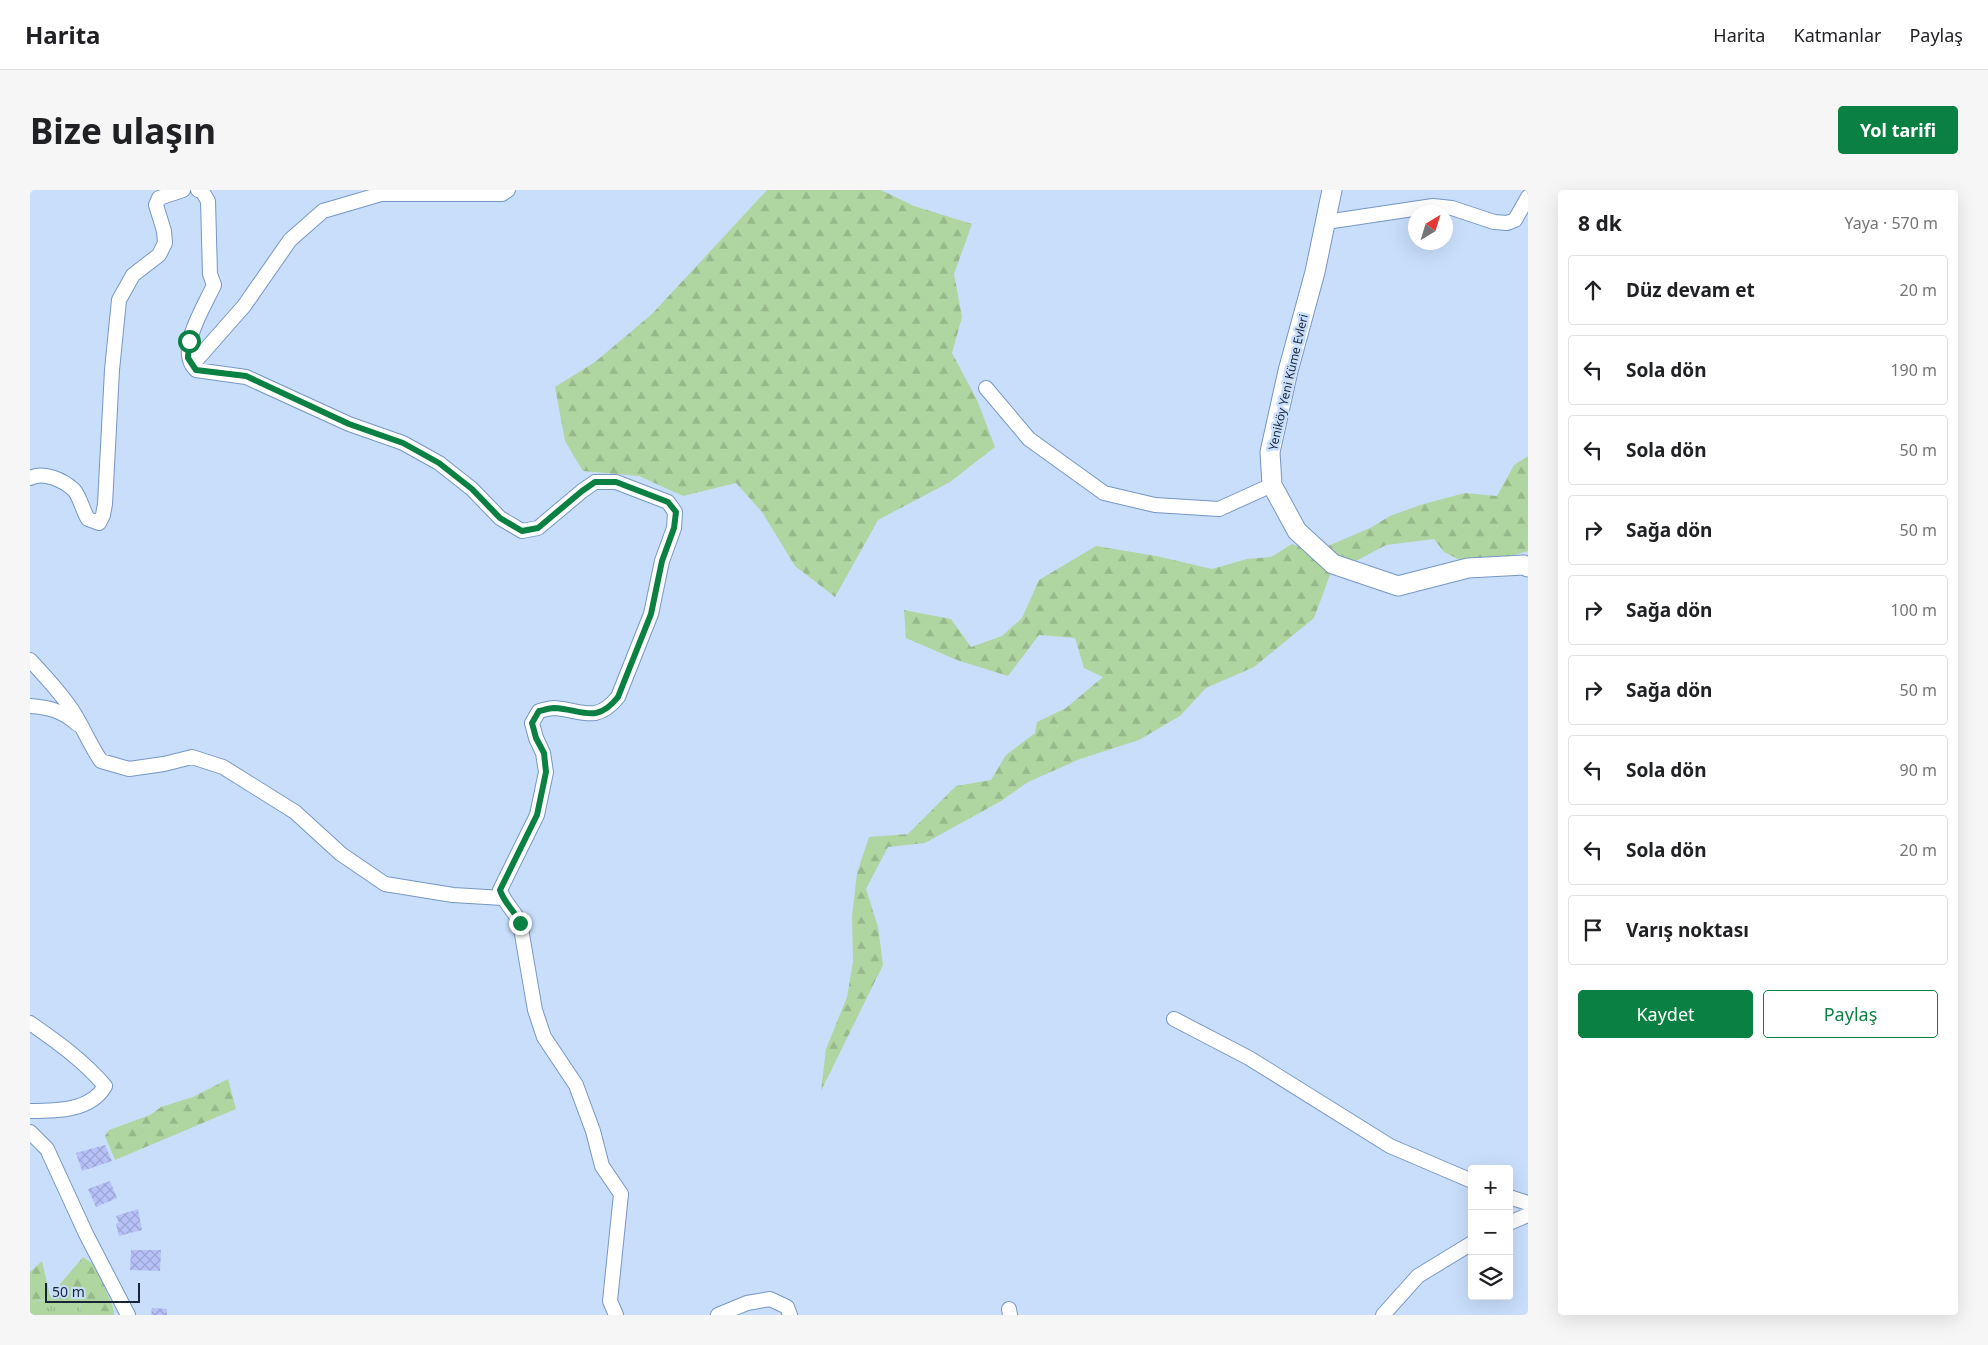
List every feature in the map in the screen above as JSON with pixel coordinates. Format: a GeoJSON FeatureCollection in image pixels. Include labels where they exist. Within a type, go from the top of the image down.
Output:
{"type":"FeatureCollection","features":[{"type":"Feature","properties":{"kind":"street"},"geometry":{"type":"LineString","coordinates":[[30,478],[36,475],[54,477],[75,491],[88,519],[99,523],[105,504],[112,370],[119,300],[133,275],[159,255],[165,243],[164,231],[156,205],[159,198],[183,190]]}},
{"type":"Feature","properties":{"kind":"street"},"geometry":{"type":"LineString","coordinates":[[198,190],[202,192],[208,201],[210,274],[214,285],[189,341],[188,358],[196,370],[246,376],[349,424],[403,443],[439,463],[472,489],[500,518],[522,531],[538,528],[595,482],[616,482],[668,502],[676,512],[674,528],[662,561],[651,614],[618,697],[612,705],[602,712],[592,714],[554,708],[539,711],[532,723],[536,738],[544,753],[546,772],[537,815],[500,890],[503,898],[515,912],[520,923],[535,1010],[544,1037],[576,1085],[593,1131],[602,1166],[621,1194],[610,1301],[616,1315]]}},
{"type":"Feature","properties":{"kind":"street"},"geometry":{"type":"LineString","coordinates":[[192,366],[244,306],[290,240],[323,211],[381,194],[502,194],[508,190]]}},
{"type":"Feature","properties":{"kind":"street","name":"Yeniköy Yeni Küme Evleri"},"geometry":{"type":"LineString","coordinates":[[1332,190],[1315,272],[1288,371],[1270,452],[1272,485],[1297,531],[1334,564],[1398,586],[1468,568],[1528,567]]}},
{"type":"Feature","properties":{"kind":"street"},"geometry":{"type":"LineString","coordinates":[[1326,222],[1433,206],[1452,208],[1494,222],[1507,224],[1522,220],[1528,197]]}},
{"type":"Feature","properties":{"kind":"street"},"geometry":{"type":"LineString","coordinates":[[986,388],[1029,439],[1104,493],[1155,505],[1219,509],[1272,485]]}},
{"type":"Feature","properties":{"kind":"street"},"geometry":{"type":"LineString","coordinates":[[30,660],[73,711],[101,761],[129,769],[164,764],[192,757],[223,767],[295,812],[341,854],[385,884],[453,895],[503,898]]}},
{"type":"Feature","properties":{"kind":"street"},"geometry":{"type":"LineString","coordinates":[[30,706],[44,706],[67,715],[82,729]]}},
{"type":"Feature","properties":{"kind":"street"},"geometry":{"type":"LineString","coordinates":[[1174,1019],[1249,1058],[1390,1146],[1468,1179]]}},
{"type":"Feature","properties":{"kind":"street"},"geometry":{"type":"LineString","coordinates":[[30,1023],[48,1035],[94,1073],[105,1086],[100,1095],[78,1107],[52,1111],[30,1111]]}},
{"type":"Feature","properties":{"kind":"street"},"geometry":{"type":"LineString","coordinates":[[30,1132],[47,1149],[86,1234],[128,1315]]}},
{"type":"Feature","properties":{"kind":"street"},"geometry":{"type":"LineString","coordinates":[[1513,1198],[1528,1203]]}},
{"type":"Feature","properties":{"kind":"street"},"geometry":{"type":"LineString","coordinates":[[1513,1221],[1528,1215]]}},
{"type":"Feature","properties":{"kind":"street"},"geometry":{"type":"LineString","coordinates":[[1383,1315],[1418,1276],[1468,1245]]}},
{"type":"Feature","properties":{"kind":"street"},"geometry":{"type":"LineString","coordinates":[[718,1315],[748,1303],[770,1299],[787,1307],[790,1315]]}},
{"type":"Feature","properties":{"kind":"green space"},"geometry":{"type":"Polygon","coordinates":[[[767,190],[881,190],[914,206],[972,224],[954,274],[962,317],[952,353],[977,400],[995,447],[950,482],[878,520],[835,597],[795,566],[762,512],[736,483],[683,496],[639,476],[583,471],[565,441],[555,387],[595,362],[652,314],[767,190]]]}},
{"type":"Feature","properties":{"kind":"green space"},"geometry":{"type":"Polygon","coordinates":[[[1528,456],[1528,551],[1474,567],[1444,552],[1434,539],[1386,545],[1330,575],[1314,618],[1254,667],[1206,688],[1180,716],[1139,740],[1080,759],[1028,782],[1001,801],[925,843],[888,847],[866,889],[878,927],[883,965],[821,1091],[826,1049],[847,997],[853,962],[852,916],[857,873],[869,837],[908,834],[956,786],[991,780],[1006,755],[1035,733],[1037,722],[1066,708],[1103,677],[1084,668],[1075,638],[1039,635],[1008,676],[957,660],[906,638],[904,610],[951,619],[971,647],[1002,636],[1022,618],[1039,580],[1096,546],[1156,556],[1212,569],[1247,559],[1271,557],[1292,544],[1314,552],[1370,528],[1390,516],[1420,505],[1465,493],[1497,496],[1514,465],[1528,456]]]}},
{"type":"Feature","properties":{"kind":"green space"},"geometry":{"type":"Polygon","coordinates":[[[228,1079],[236,1109],[115,1160],[105,1136],[109,1130],[150,1115],[161,1107],[193,1097],[228,1079]]]}},
{"type":"Feature","properties":{"kind":"green space"},"geometry":{"type":"Polygon","coordinates":[[[83,1257],[96,1266],[113,1307],[114,1315],[81,1315],[80,1295],[63,1308],[46,1299],[30,1302],[30,1272],[42,1261],[50,1296],[83,1257]]]}},
{"type":"Feature","properties":{"kind":"green space"},"geometry":{"type":"Polygon","coordinates":[[[80,1295],[81,1315],[30,1315],[30,1302],[80,1295]]]}},
{"type":"Feature","properties":{"kind":"building"},"geometry":{"type":"Polygon","coordinates":[[[105,1145],[112,1161],[82,1171],[76,1153],[105,1145]]]}},
{"type":"Feature","properties":{"kind":"building"},"geometry":{"type":"Polygon","coordinates":[[[110,1181],[117,1198],[96,1207],[88,1189],[110,1181]]]}},
{"type":"Feature","properties":{"kind":"building"},"geometry":{"type":"Polygon","coordinates":[[[138,1209],[142,1230],[119,1236],[116,1224],[119,1223],[116,1216],[138,1209]]]}},
{"type":"Feature","properties":{"kind":"building"},"geometry":{"type":"Polygon","coordinates":[[[131,1250],[161,1250],[160,1271],[130,1270],[131,1250]]]}},
{"type":"Feature","properties":{"kind":"building"},"geometry":{"type":"Polygon","coordinates":[[[152,1308],[167,1309],[167,1315],[151,1315],[152,1308]]]}},
{"type":"Feature","properties":{"kind":"route"},"geometry":{"type":"LineString","coordinates":[[189,341],[188,358],[196,370],[246,376],[349,424],[403,443],[439,463],[472,489],[500,518],[522,531],[538,528],[595,482],[616,482],[668,502],[676,512],[674,528],[662,561],[651,614],[618,697],[612,705],[602,712],[592,714],[576,713],[554,708],[539,711],[532,723],[536,738],[544,753],[546,772],[537,815],[507,872],[500,890],[503,898],[515,912],[520,923]]}}]}
